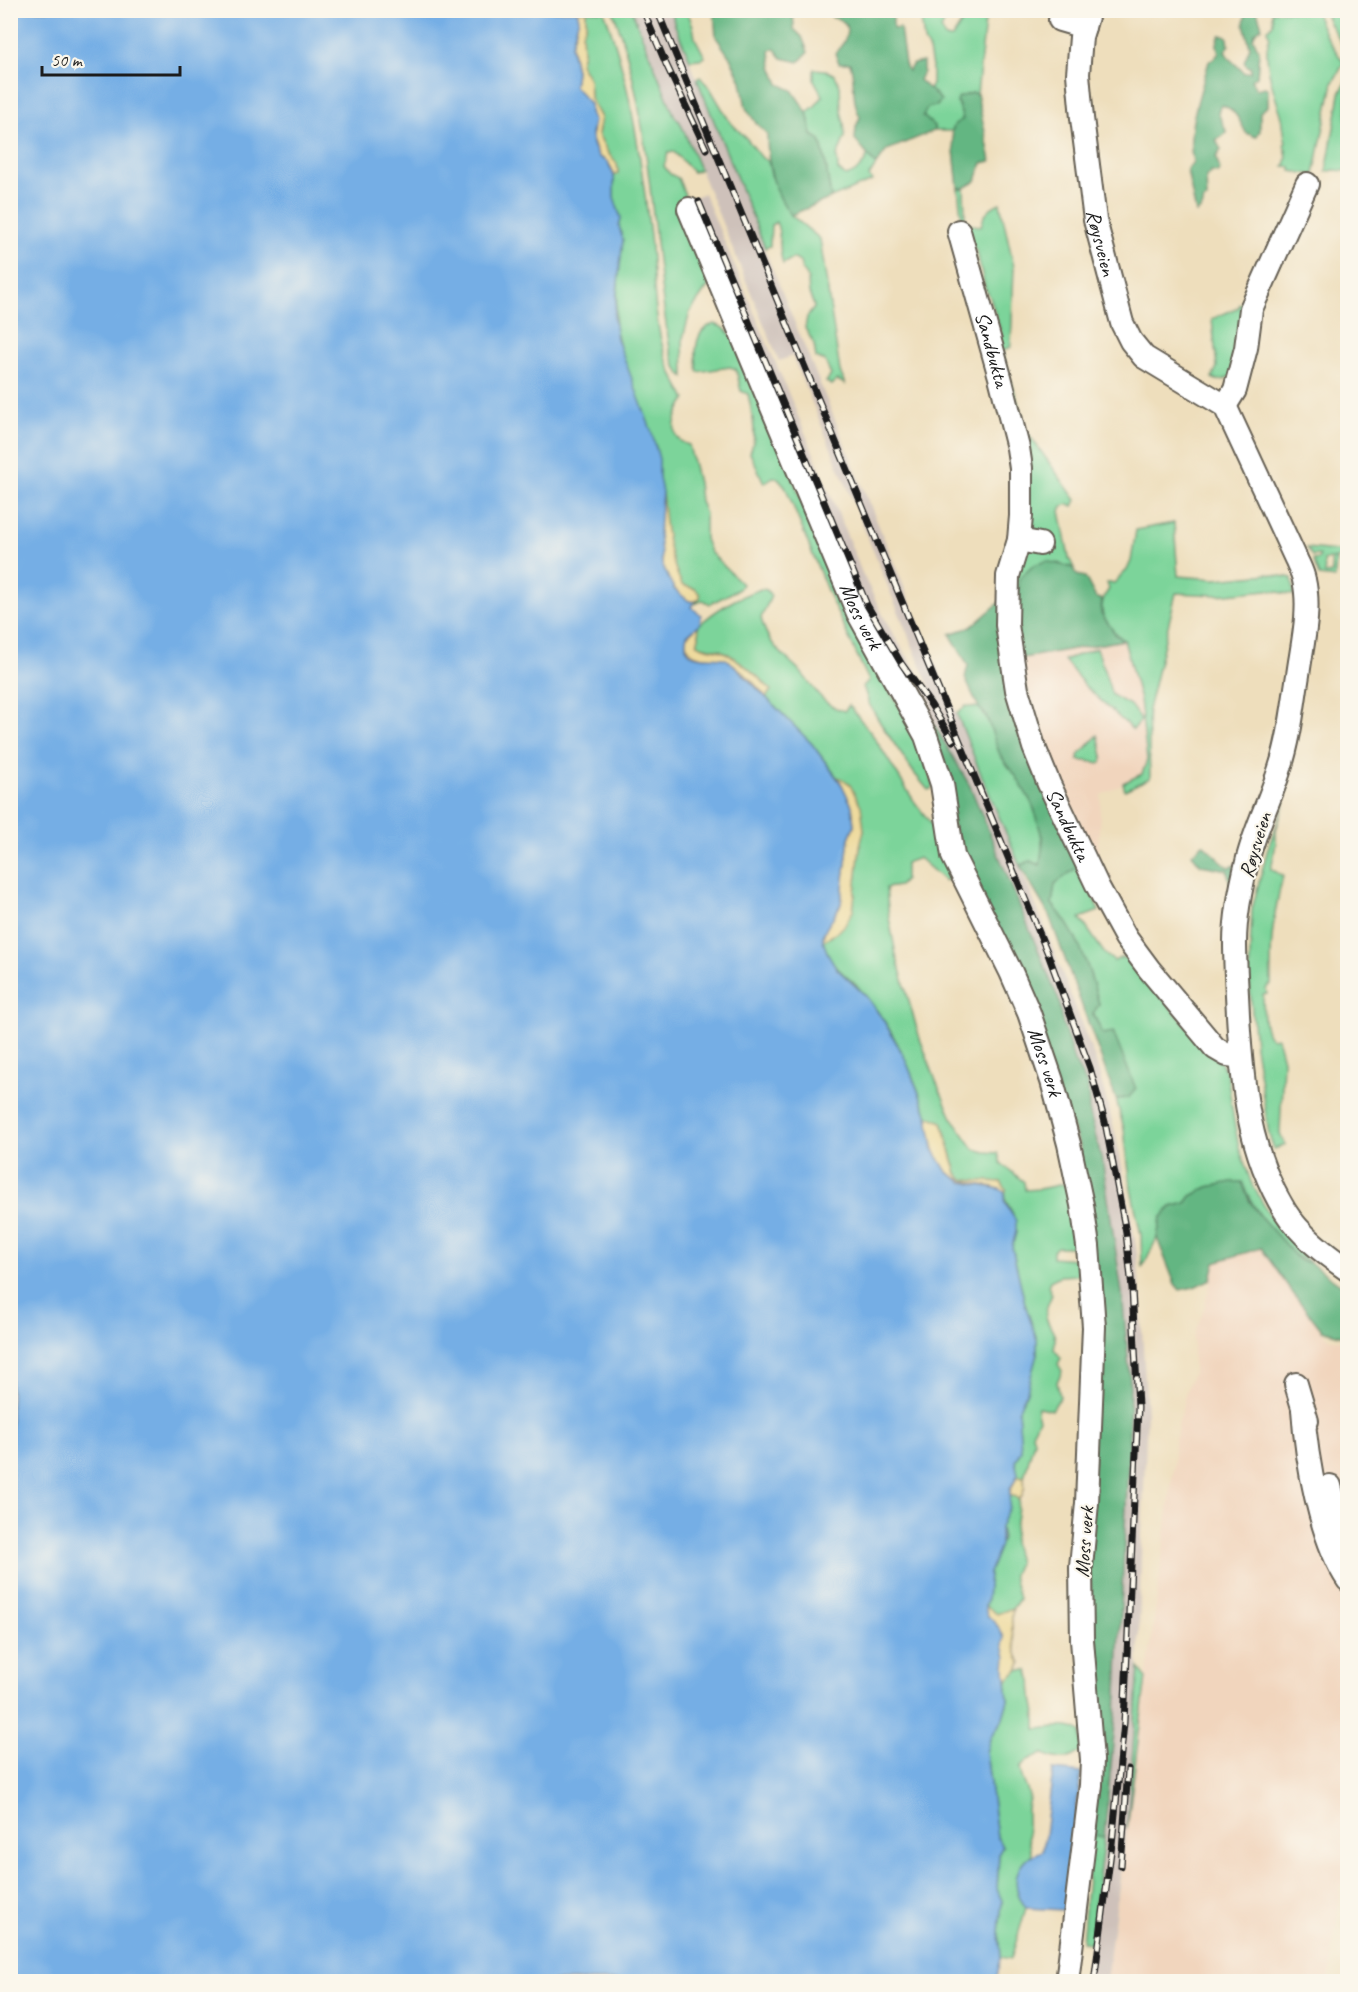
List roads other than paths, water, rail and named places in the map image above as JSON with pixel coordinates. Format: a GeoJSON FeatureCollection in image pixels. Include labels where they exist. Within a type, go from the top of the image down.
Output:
{"type":"FeatureCollection","features":[{"type":"Feature","properties":{"kind":"street","name":"Røysveien"},"geometry":{"type":"LineString","coordinates":[[1060,20],[1087,19],[1078,74],[1087,168],[1095,220],[1122,323],[1144,357],[1225,406],[1304,580],[1306,603],[1303,639],[1292,717],[1281,766],[1249,855],[1238,906],[1235,943],[1240,1057],[1250,1125],[1269,1183],[1286,1214],[1327,1256],[1347,1270]]}},
{"type":"Feature","properties":{"kind":"street"},"geometry":{"type":"LineString","coordinates":[[1225,406],[1235,390],[1246,348],[1251,309],[1307,184]]}},
{"type":"Feature","properties":{"kind":"street","name":"Moss verk"},"geometry":{"type":"LineString","coordinates":[[689,209],[858,613],[926,736],[942,784],[954,856],[1011,972],[1042,1050],[1069,1144],[1082,1205],[1093,1291],[1094,1327],[1087,1503],[1081,1567],[1083,1668],[1092,1768],[1067,1982]]}},
{"type":"Feature","properties":{"kind":"street","name":"Sandbukta"},"geometry":{"type":"LineString","coordinates":[[959,231],[981,305],[1018,448],[1029,542],[1008,576],[1007,625],[1017,690],[1041,765],[1098,887],[1126,938],[1215,1048],[1227,1055],[1240,1057]]}},
{"type":"Feature","properties":{"kind":"street"},"geometry":{"type":"LineString","coordinates":[[1296,1384],[1347,1539]]}},
{"type":"Feature","properties":{"kind":"street"},"geometry":{"type":"LineString","coordinates":[[1303,1409],[1305,1447],[1324,1526],[1336,1559],[1347,1580]]}},
{"type":"Feature","properties":{"kind":"water"},"geometry":{"type":"Polygon","coordinates":[[[11,10],[577,11],[579,18],[571,46],[576,71],[574,86],[590,104],[590,112],[594,121],[591,134],[593,145],[599,157],[608,162],[614,176],[614,198],[621,218],[619,226],[623,240],[614,318],[617,339],[651,430],[659,459],[662,492],[659,533],[662,564],[674,589],[689,601],[695,602],[691,607],[701,615],[700,624],[687,635],[688,651],[698,656],[726,659],[734,665],[812,744],[842,785],[852,806],[854,826],[849,838],[841,904],[823,934],[827,952],[837,969],[865,995],[882,1018],[905,1058],[928,1116],[933,1149],[947,1172],[962,1182],[1000,1189],[1005,1193],[1004,1200],[1016,1221],[1012,1247],[1025,1304],[1037,1340],[1037,1354],[1027,1391],[1018,1411],[1021,1450],[1015,1461],[1018,1474],[1010,1489],[1009,1507],[1000,1527],[1000,1545],[989,1573],[985,1605],[987,1615],[1004,1637],[1008,1700],[1002,1721],[991,1736],[986,1752],[997,1837],[1002,1847],[999,1853],[997,1889],[1002,1901],[999,1932],[1001,1957],[996,1981],[11,1981],[11,10]]]}},
{"type":"Feature","properties":{"kind":"water"},"geometry":{"type":"Polygon","coordinates":[[[1053,1770],[1081,1773],[1064,1910],[1026,1908],[1017,1890],[1017,1874],[1026,1860],[1043,1851],[1053,1770]]]}},
{"type":"Feature","properties":{"kind":"railway"},"geometry":{"type":"LineString","coordinates":[[643,10],[706,149]]}},
{"type":"Feature","properties":{"kind":"railway"},"geometry":{"type":"LineString","coordinates":[[657,10],[1048,954],[1090,1068],[1105,1122],[1126,1233],[1132,1288],[1138,1407],[1124,1723],[1112,1844],[1094,1982]]}},
{"type":"Feature","properties":{"kind":"railway"},"geometry":{"type":"LineString","coordinates":[[699,202],[867,605],[901,663],[953,741]]}},
{"type":"Feature","properties":{"kind":"railway"},"geometry":{"type":"LineString","coordinates":[[1121,1866],[1128,1769]]}}]}
